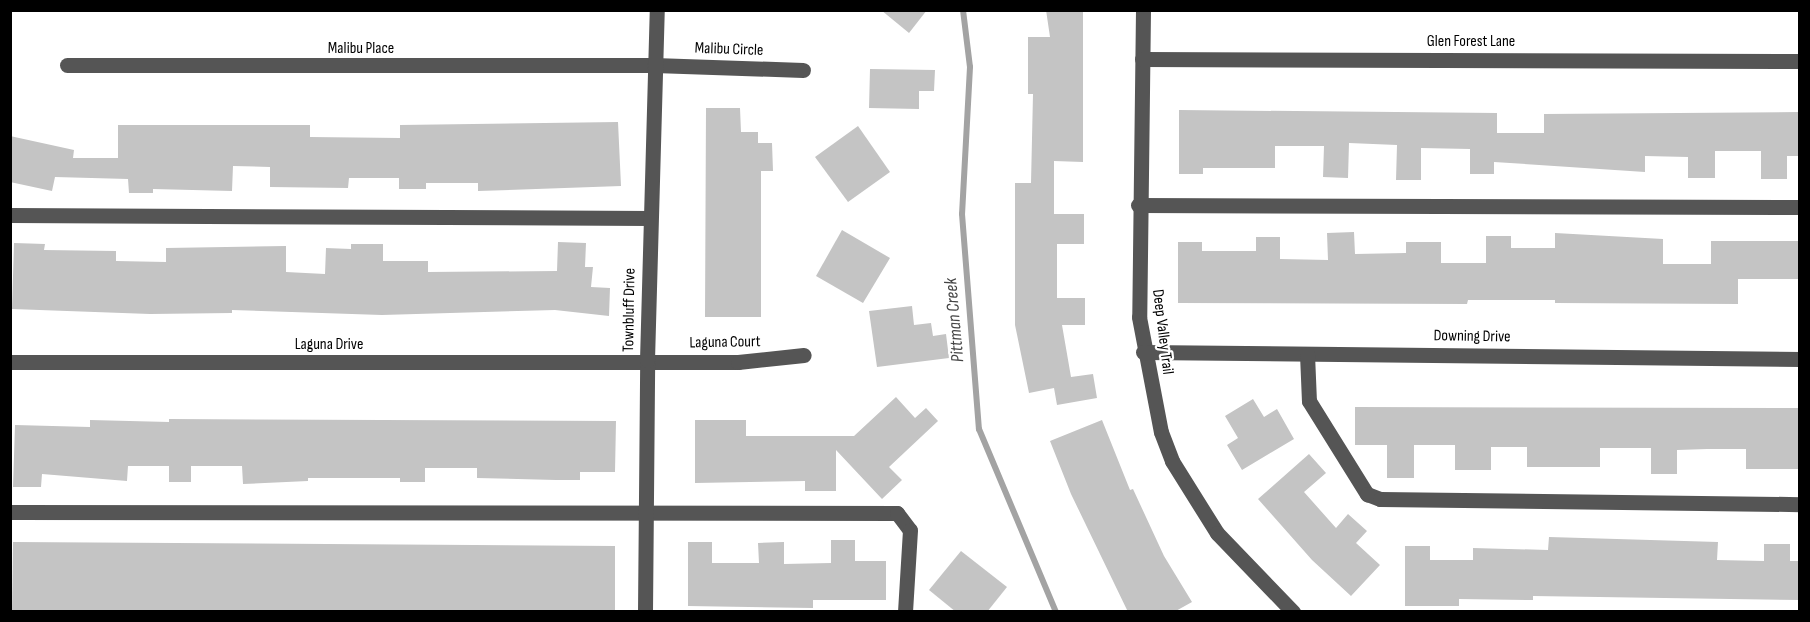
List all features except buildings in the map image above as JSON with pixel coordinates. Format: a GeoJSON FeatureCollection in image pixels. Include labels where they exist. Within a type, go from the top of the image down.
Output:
{"type":"FeatureCollection","features":[{"type":"Feature","properties":{"kind":"street","name":"Townbluff Drive"},"geometry":{"type":"LineString","coordinates":[[645,612],[647,360],[657,10]]}},
{"type":"Feature","properties":{"kind":"street","name":"Deep Valley Trail"},"geometry":{"type":"LineString","coordinates":[[1143,10],[1137,272],[1143,352],[1172,461],[1217,532],[1293,612]]}},
{"type":"Feature","properties":{"kind":"street","name":"Glen Forest Lane"},"geometry":{"type":"LineString","coordinates":[[1142,59],[1800,61]]}},
{"type":"Feature","properties":{"kind":"street","name":"Malibu Place"},"geometry":{"type":"LineString","coordinates":[[67,65],[654,65]]}},
{"type":"Feature","properties":{"kind":"street","name":"Malibu Circle"},"geometry":{"type":"LineString","coordinates":[[654,65],[803,70]]}},
{"type":"Feature","properties":{"kind":"street"},"geometry":{"type":"LineString","coordinates":[[1138,205],[1800,207]]}},
{"type":"Feature","properties":{"kind":"street"},"geometry":{"type":"LineString","coordinates":[[10,215],[650,218]]}},
{"type":"Feature","properties":{"kind":"street","name":"Downing Drive"},"geometry":{"type":"LineString","coordinates":[[1143,352],[1800,358]]}},
{"type":"Feature","properties":{"kind":"street"},"geometry":{"type":"LineString","coordinates":[[1307,354],[1309,401],[1367,494],[1380,499],[1800,504]]}},
{"type":"Feature","properties":{"kind":"street","name":"Laguna Court"},"geometry":{"type":"LineString","coordinates":[[647,360],[738,362],[804,355]]}},
{"type":"Feature","properties":{"kind":"street","name":"Laguna Drive"},"geometry":{"type":"LineString","coordinates":[[10,362],[647,360]]}},
{"type":"Feature","properties":{"kind":"street"},"geometry":{"type":"LineString","coordinates":[[10,512],[897,513],[910,530],[905,612]]}},
{"type":"Feature","properties":{"kind":"waterway","name":"Pittman Creek"},"geometry":{"type":"LineString","coordinates":[[963,10],[970,67],[962,214],[979,429],[1056,612]]}}]}
